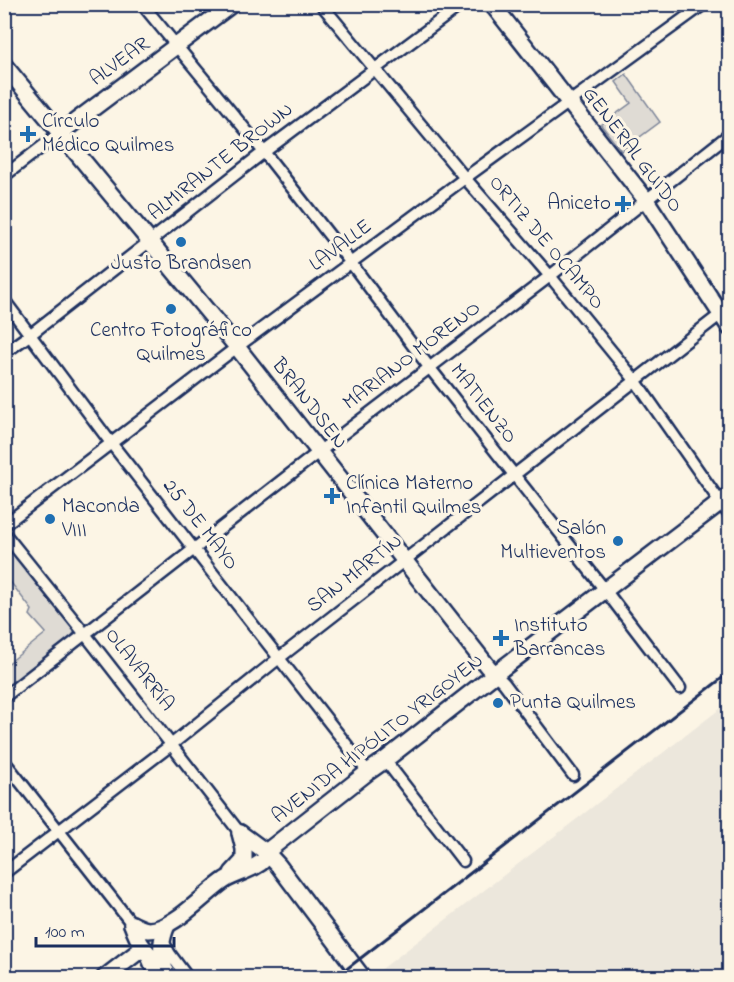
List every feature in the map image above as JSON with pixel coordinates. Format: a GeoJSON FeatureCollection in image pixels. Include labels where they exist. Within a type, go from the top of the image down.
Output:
{"type":"FeatureCollection","features":[{"type":"Feature","properties":{"kind":"main road","name":"ALVEAR"},"geometry":{"type":"LineString","coordinates":[[60,133],[232,4]]}},
{"type":"Feature","properties":{"kind":"main road","name":"GENERAL GUIDO"},"geometry":{"type":"LineString","coordinates":[[492,4],[646,200],[725,310],[729,327]]}},
{"type":"Feature","properties":{"kind":"main road","name":"BRANDSEN"},"geometry":{"type":"LineString","coordinates":[[4,64],[237,347],[495,674]]}},
{"type":"Feature","properties":{"kind":"main road","name":"AVENIDA HIPÓLITO YRIGOYEN"},"geometry":{"type":"LineString","coordinates":[[165,931],[226,879],[260,864],[266,858],[266,852],[724,499]]}},
{"type":"Feature","properties":{"kind":"main road","name":"OLAVARRÍA"},"geometry":{"type":"LineString","coordinates":[[240,833],[266,852],[278,865],[363,978]]}},
{"type":"Feature","properties":{"kind":"main road"},"geometry":{"type":"LineString","coordinates":[[226,879],[244,860],[240,833]]}},
{"type":"Feature","properties":{"kind":"main road"},"geometry":{"type":"LineString","coordinates":[[132,924],[144,930],[165,931],[161,952],[167,973]]}},
{"type":"Feature","properties":{"kind":"main road"},"geometry":{"type":"LineString","coordinates":[[132,924],[143,948],[167,973]]}},
{"type":"Feature","properties":{"kind":"main road"},"geometry":{"type":"LineString","coordinates":[[104,978],[143,948]]}},
{"type":"Feature","properties":{"kind":"street","name":"MATIENZO"},"geometry":{"type":"LineString","coordinates":[[142,4],[264,152],[680,688]]}},
{"type":"Feature","properties":{"kind":"street","name":"ORTIZ DE OCAMPO"},"geometry":{"type":"LineString","coordinates":[[321,4],[635,380],[724,499],[729,516]]}},
{"type":"Feature","properties":{"kind":"street","name":"ALMIRANTE BROWN"},"geometry":{"type":"LineString","coordinates":[[4,353],[264,152],[462,4]]}},
{"type":"Feature","properties":{"kind":"street","name":"LAVALLE"},"geometry":{"type":"LineString","coordinates":[[4,525],[237,347],[704,4]]}},
{"type":"Feature","properties":{"kind":"street","name":"ALVEAR"},"geometry":{"type":"LineString","coordinates":[[4,176],[60,133]]}},
{"type":"Feature","properties":{"kind":"street","name":"MARIANO MORENO"},"geometry":{"type":"LineString","coordinates":[[4,698],[320,451],[550,276],[729,134]]}},
{"type":"Feature","properties":{"kind":"street","name":"25 DE MAYO"},"geometry":{"type":"LineString","coordinates":[[4,300],[111,443],[368,772]]}},
{"type":"Feature","properties":{"kind":"street","name":"SAN MARTÍN"},"geometry":{"type":"LineString","coordinates":[[4,873],[171,745],[725,310]]}},
{"type":"Feature","properties":{"kind":"street","name":"OLAVARRÍA"},"geometry":{"type":"LineString","coordinates":[[4,533],[86,634],[240,833]]}},
{"type":"Feature","properties":{"kind":"street","name":"BRANDSEN"},"geometry":{"type":"LineString","coordinates":[[495,674],[573,775]]}},
{"type":"Feature","properties":{"kind":"street"},"geometry":{"type":"LineString","coordinates":[[386,760],[463,861]]}},
{"type":"Feature","properties":{"kind":"street"},"geometry":{"type":"LineString","coordinates":[[4,761],[132,924]]}},
{"type":"Feature","properties":{"kind":"street"},"geometry":{"type":"LineString","coordinates":[[165,931],[170,954],[188,978]]}},
{"type":"Feature","properties":{"kind":"shaded area"},"geometry":{"type":"Polygon","coordinates":[[[626,74],[660,122],[621,151],[601,125],[631,103],[616,82],[626,74]]]}},
{"type":"Feature","properties":{"kind":"shaded area"},"geometry":{"type":"Polygon","coordinates":[[[12,549],[73,627],[74,632],[71,639],[5,691],[5,666],[46,633],[30,615],[32,610],[5,575],[5,561],[8,562],[12,549]]]}},
{"type":"Feature","properties":{"kind":"shaded area"},"geometry":{"type":"Polygon","coordinates":[[[729,702],[729,977],[376,977],[374,975],[729,702]]]}},
{"type":"Feature","properties":{"kind":"railway"},"geometry":{"type":"LineString","coordinates":[[335,978],[730,672]]}},
{"type":"Feature","properties":{"kind":"place","name":"Círculo Médico Quilmes"},"geometry":{"type":"Point","coordinates":[28,134]}},
{"type":"Feature","properties":{"kind":"place","name":"Aniceto"},"geometry":{"type":"Point","coordinates":[623,204]}},
{"type":"Feature","properties":{"kind":"place","name":"Justo Brandsen"},"geometry":{"type":"Point","coordinates":[181,242]}},
{"type":"Feature","properties":{"kind":"place","name":"Centro Fotográfico Quilmes"},"geometry":{"type":"Point","coordinates":[171,309]}},
{"type":"Feature","properties":{"kind":"place","name":"Clínica Materno Infantil Quilmes"},"geometry":{"type":"Point","coordinates":[332,496]}},
{"type":"Feature","properties":{"kind":"place","name":"Maconda VIII"},"geometry":{"type":"Point","coordinates":[50,519]}},
{"type":"Feature","properties":{"kind":"place","name":"Salón Multieventos"},"geometry":{"type":"Point","coordinates":[618,541]}},
{"type":"Feature","properties":{"kind":"place","name":"Instituto Barrancas"},"geometry":{"type":"Point","coordinates":[501,638]}},
{"type":"Feature","properties":{"kind":"place","name":"Punta Quilmes"},"geometry":{"type":"Point","coordinates":[498,703]}}]}
